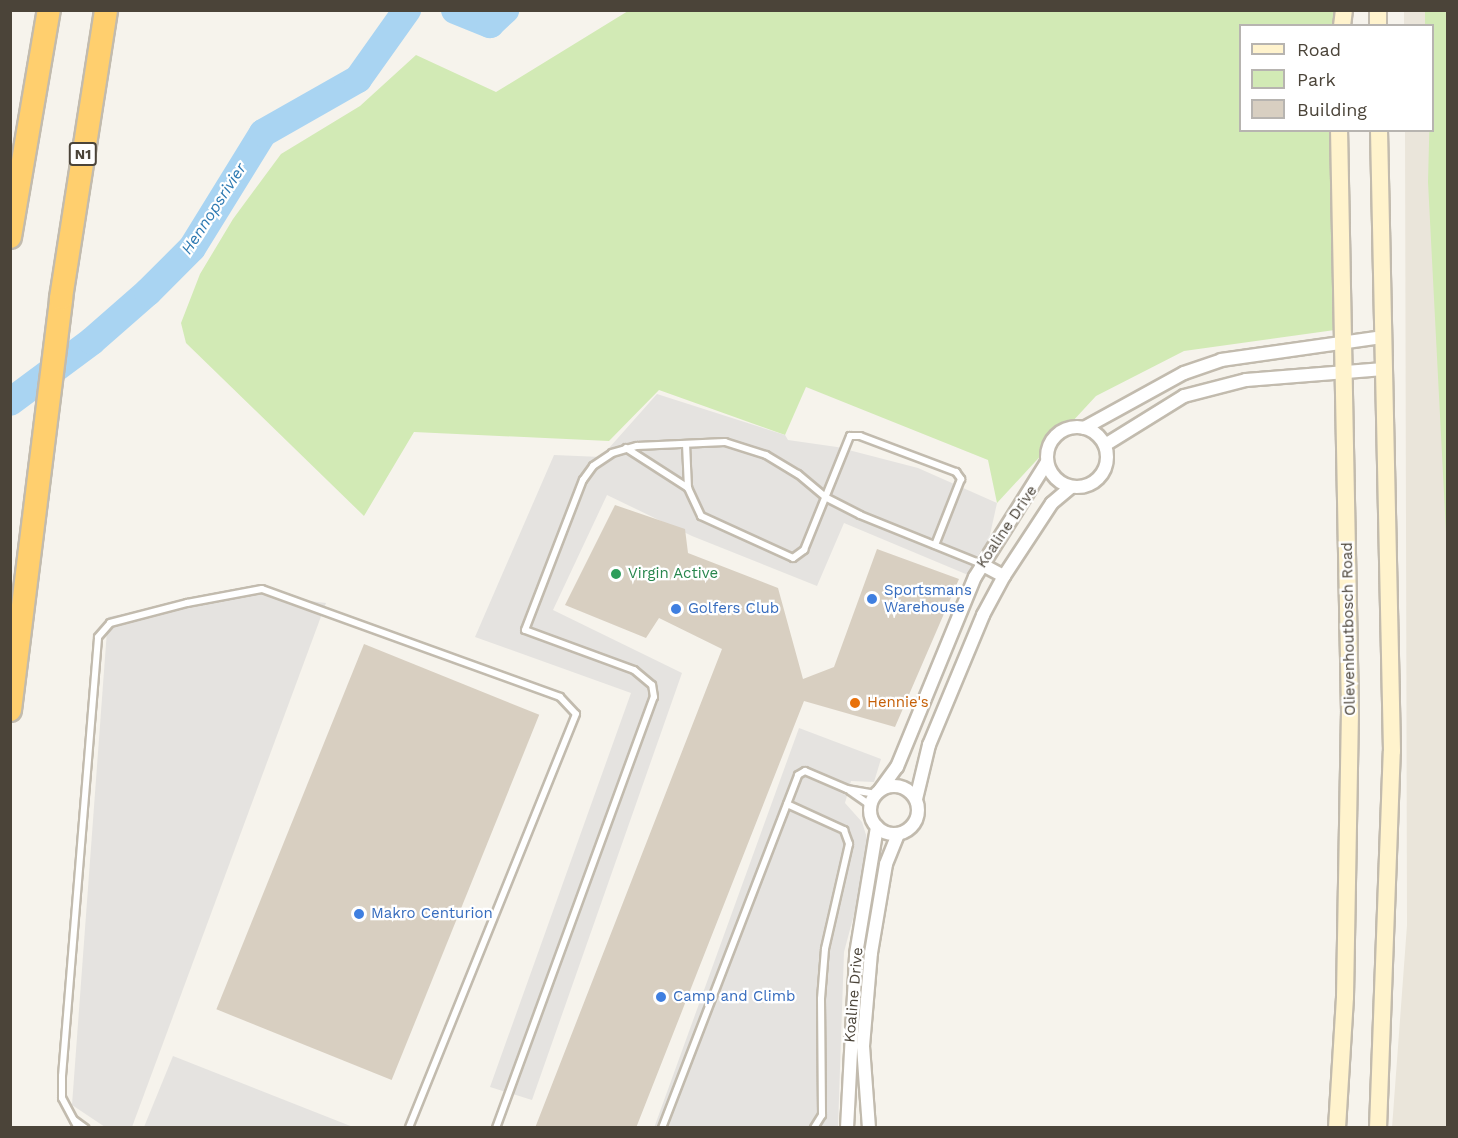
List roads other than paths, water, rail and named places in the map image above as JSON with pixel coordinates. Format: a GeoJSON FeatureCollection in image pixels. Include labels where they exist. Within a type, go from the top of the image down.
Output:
{"type":"FeatureCollection","features":[{"type":"Feature","properties":{"kind":"highway"},"geometry":{"type":"LineString","coordinates":[[10,237],[49,10]]}},
{"type":"Feature","properties":{"kind":"highway","name":"N1"},"geometry":{"type":"LineString","coordinates":[[10,710],[61,298],[106,10]]}},
{"type":"Feature","properties":{"kind":"main road","name":"Olievenhoutbosch Road"},"geometry":{"type":"LineString","coordinates":[[1337,1128],[1345,997],[1350,712],[1346,371],[1339,132]]}},
{"type":"Feature","properties":{"kind":"main road"},"geometry":{"type":"LineString","coordinates":[[1378,1128],[1392,751],[1379,132]]}},
{"type":"Feature","properties":{"kind":"street","name":"Koaline Drive"},"geometry":{"type":"LineString","coordinates":[[875,796],[897,767],[930,676],[981,564],[1037,483],[1047,462],[1048,447],[1056,435],[1069,427],[1084,428],[1184,373],[1221,360],[1383,338]]}},
{"type":"Feature","properties":{"kind":"street"},"geometry":{"type":"LineString","coordinates":[[1084,428],[1097,433],[1105,444],[1184,396],[1246,380],[1384,369]]}},
{"type":"Feature","properties":{"kind":"street","name":"Koaline Drive"},"geometry":{"type":"LineString","coordinates":[[916,799],[920,772],[948,693],[1004,576],[1052,503],[1071,487],[1086,486],[1098,479],[1106,466],[1105,444]]}},
{"type":"Feature","properties":{"kind":"street","name":"Koaline Drive"},"geometry":{"type":"LineString","coordinates":[[1047,462],[1053,475],[1071,487]]}},
{"type":"Feature","properties":{"kind":"street"},"geometry":{"type":"LineString","coordinates":[[981,564],[1004,576]]}},
{"type":"Feature","properties":{"kind":"street"},"geometry":{"type":"LineString","coordinates":[[897,786],[916,799],[916,821],[898,834],[877,827],[875,796],[897,786]]}},
{"type":"Feature","properties":{"kind":"street","name":"Koaline Drive"},"geometry":{"type":"LineString","coordinates":[[847,1128],[856,954],[877,827]]}},
{"type":"Feature","properties":{"kind":"street","name":"Koaline Drive"},"geometry":{"type":"LineString","coordinates":[[869,1128],[863,1046],[871,953],[886,864],[898,834]]}},
{"type":"Feature","properties":{"kind":"lane"},"geometry":{"type":"LineString","coordinates":[[686,444],[688,488],[701,516],[793,558],[804,550],[850,436],[860,436],[956,471],[961,479],[935,545]]}},
{"type":"Feature","properties":{"kind":"lane"},"geometry":{"type":"LineString","coordinates":[[496,1128],[654,697],[652,685],[634,670],[525,630],[583,480],[600,459],[626,448],[725,442],[746,447],[798,474],[825,497],[981,564]]}},
{"type":"Feature","properties":{"kind":"lane"},"geometry":{"type":"LineString","coordinates":[[626,448],[688,488]]}},
{"type":"Feature","properties":{"kind":"lane"},"geometry":{"type":"LineString","coordinates":[[78,1128],[62,1098],[62,1076],[98,637],[105,627],[128,618],[262,589],[560,698],[574,709],[577,720],[462,1005],[409,1128]]}},
{"type":"Feature","properties":{"kind":"lane"},"geometry":{"type":"LineString","coordinates":[[662,1128],[787,804],[802,771],[847,789],[875,796]]}},
{"type":"Feature","properties":{"kind":"lane"},"geometry":{"type":"LineString","coordinates":[[847,789],[875,796]]}},
{"type":"Feature","properties":{"kind":"lane"},"geometry":{"type":"LineString","coordinates":[[787,804],[843,830],[849,844],[825,949],[821,999],[822,1115],[814,1128]]}},
{"type":"Feature","properties":{"kind":"lane"},"geometry":{"type":"LineString","coordinates":[[71,1118],[85,1128]]}},
{"type":"Feature","properties":{"kind":"waterway","name":"Hennopsrivier"},"geometry":{"type":"LineString","coordinates":[[10,402],[92,341],[148,292],[192,248],[263,133],[358,79],[407,10]]}},
{"type":"Feature","properties":{"kind":"waterway","name":"Hennopsrivier"},"geometry":{"type":"LineString","coordinates":[[455,10],[490,24],[505,10]]}},
{"type":"Feature","properties":{"kind":"place","name":"Virgin Active"},"geometry":{"type":"Point","coordinates":[616,574]}},
{"type":"Feature","properties":{"kind":"place","name":"Sportsmans Warehouse"},"geometry":{"type":"Point","coordinates":[872,599]}},
{"type":"Feature","properties":{"kind":"place","name":"Golfers Club"},"geometry":{"type":"Point","coordinates":[676,609]}},
{"type":"Feature","properties":{"kind":"place","name":"Hennie's"},"geometry":{"type":"Point","coordinates":[855,703]}},
{"type":"Feature","properties":{"kind":"place","name":"Makro Centurion"},"geometry":{"type":"Point","coordinates":[359,914]}},
{"type":"Feature","properties":{"kind":"place","name":"Camp and Climb"},"geometry":{"type":"Point","coordinates":[661,997]}}]}
